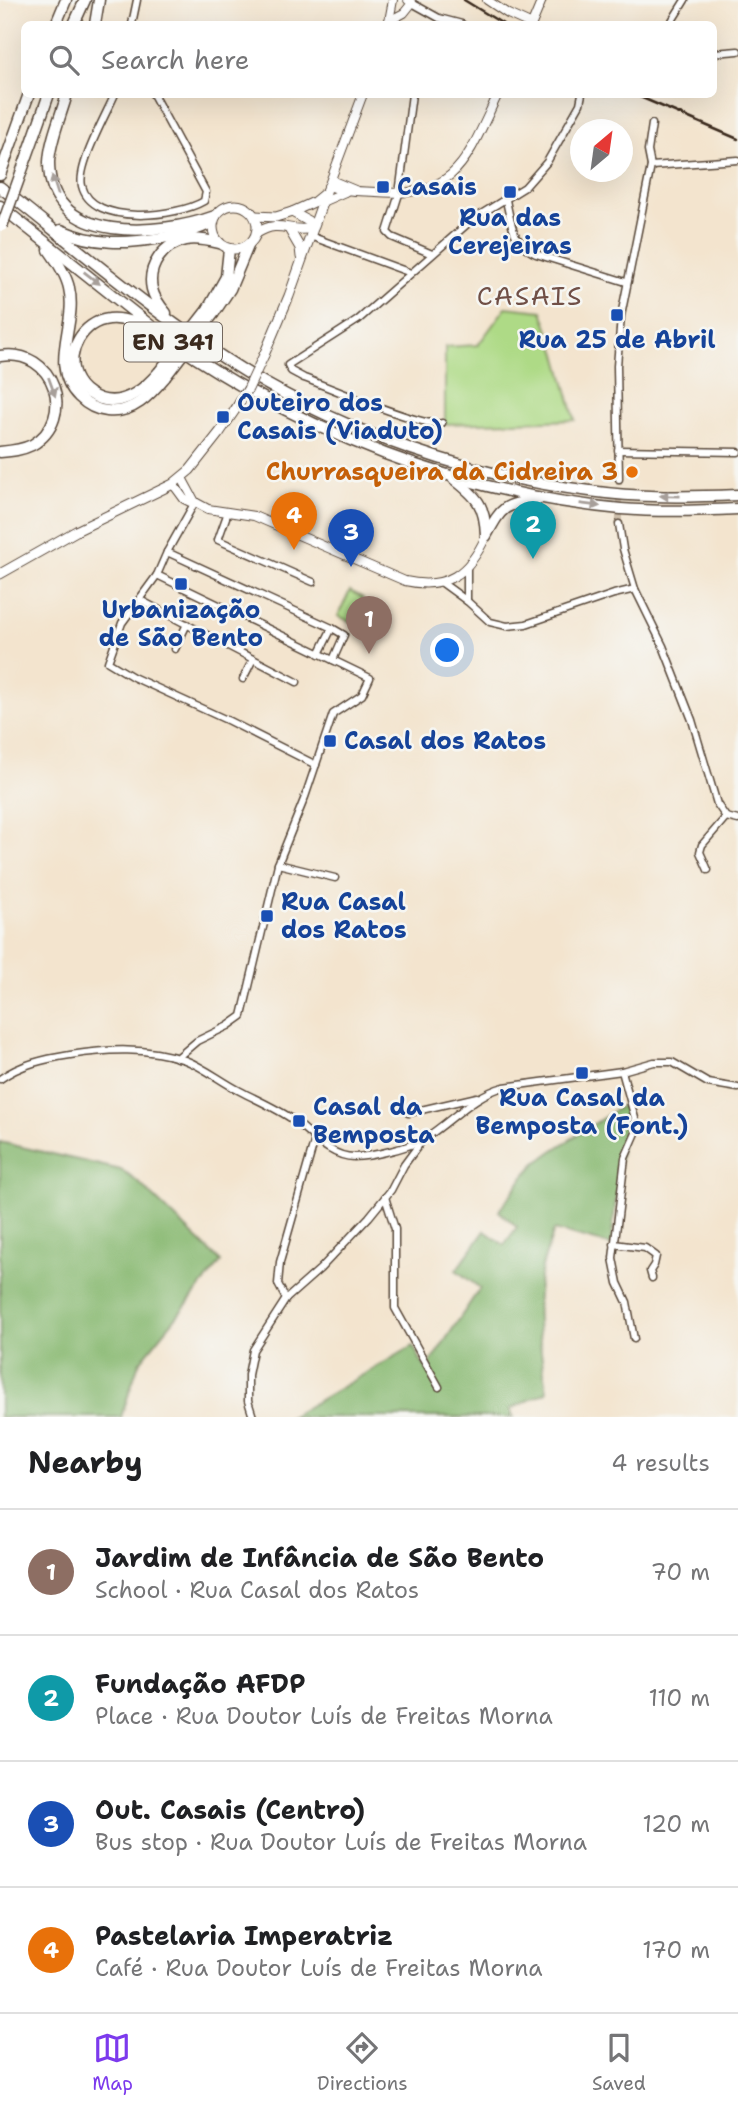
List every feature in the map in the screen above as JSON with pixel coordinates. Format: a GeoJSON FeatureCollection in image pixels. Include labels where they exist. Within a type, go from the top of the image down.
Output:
{"type":"FeatureCollection","features":[{"type":"Feature","properties":{"kind":"highway"},"geometry":{"type":"LineString","coordinates":[[57,21],[66,0]]}},
{"type":"Feature","properties":{"kind":"highway"},"geometry":{"type":"LineString","coordinates":[[75,21],[85,0]]}},
{"type":"Feature","properties":{"kind":"highway"},"geometry":{"type":"LineString","coordinates":[[96,21],[99,0]]}},
{"type":"Feature","properties":{"kind":"highway"},"geometry":{"type":"LineString","coordinates":[[0,175],[27,98]]}},
{"type":"Feature","properties":{"kind":"highway"},"geometry":{"type":"LineString","coordinates":[[1,229],[47,98]]}},
{"type":"Feature","properties":{"kind":"highway"},"geometry":{"type":"LineString","coordinates":[[67,98],[49,164],[52,182],[65,206],[91,224],[125,231],[169,228],[214,219]]}},
{"type":"Feature","properties":{"kind":"highway"},"geometry":{"type":"LineString","coordinates":[[57,127],[72,98]]}},
{"type":"Feature","properties":{"kind":"highway","name":"EN 341"},"geometry":{"type":"LineString","coordinates":[[0,187],[180,328],[247,372],[350,426],[416,450],[524,480],[592,492],[665,496],[738,495]]}},
{"type":"Feature","properties":{"kind":"highway","name":"EN 341"},"geometry":{"type":"LineString","coordinates":[[0,206],[170,341],[242,386],[320,428],[449,476],[502,490],[624,509],[738,509]]}},
{"type":"Feature","properties":{"kind":"highway"},"geometry":{"type":"LineString","coordinates":[[38,217],[74,236],[119,244],[191,232],[214,219]]}},
{"type":"Feature","properties":{"kind":"highway"},"geometry":{"type":"LineString","coordinates":[[39,236],[56,260],[69,288],[71,316],[64,348],[64,367],[68,382],[76,395],[86,403],[108,411],[134,406],[146,398],[230,289],[248,246]]}},
{"type":"Feature","properties":{"kind":"highway"},"geometry":{"type":"LineString","coordinates":[[180,328],[164,311],[152,292],[152,271],[157,260],[165,250],[182,241],[203,239],[219,243]]}},
{"type":"Feature","properties":{"kind":"highway"},"geometry":{"type":"LineString","coordinates":[[211,311],[226,277],[229,249]]}},
{"type":"Feature","properties":{"kind":"highway"},"geometry":{"type":"LineString","coordinates":[[162,374],[129,398],[107,401],[84,389],[76,377],[72,362],[74,349],[87,328],[110,318],[138,324],[170,341]]}},
{"type":"Feature","properties":{"kind":"highway"},"geometry":{"type":"LineString","coordinates":[[0,356],[24,356],[38,363],[47,372],[57,396],[56,410],[43,436],[31,446],[0,452]]}},
{"type":"Feature","properties":{"kind":"highway"},"geometry":{"type":"LineString","coordinates":[[449,476],[469,491],[481,505],[486,536]]}},
{"type":"Feature","properties":{"kind":"highway"},"geometry":{"type":"LineString","coordinates":[[486,536],[499,511],[509,505],[516,502],[555,500]]}},
{"type":"Feature","properties":{"kind":"main road"},"geometry":{"type":"LineString","coordinates":[[311,232],[274,225],[257,233],[248,246],[236,250],[219,243],[213,229],[214,219],[219,211],[232,205],[245,207],[255,216],[276,217],[314,202],[327,190]]}},
{"type":"Feature","properties":{"kind":"main road"},"geometry":{"type":"LineString","coordinates":[[0,574],[78,530],[182,478],[220,432],[248,389],[289,296],[327,190]]}},
{"type":"Feature","properties":{"kind":"main road"},"geometry":{"type":"LineString","coordinates":[[292,212],[303,217],[311,232]]}},
{"type":"Feature","properties":{"kind":"main road"},"geometry":{"type":"LineString","coordinates":[[255,216],[257,233]]}},
{"type":"Feature","properties":{"kind":"main road"},"geometry":{"type":"LineString","coordinates":[[289,229],[300,248],[302,259]]}},
{"type":"Feature","properties":{"kind":"street"},"geometry":{"type":"LineString","coordinates":[[133,21],[137,0]]}},
{"type":"Feature","properties":{"kind":"street"},"geometry":{"type":"LineString","coordinates":[[389,20],[393,0]]}},
{"type":"Feature","properties":{"kind":"street"},"geometry":{"type":"LineString","coordinates":[[487,0],[524,21]]}},
{"type":"Feature","properties":{"kind":"street"},"geometry":{"type":"LineString","coordinates":[[532,21],[542,0]]}},
{"type":"Feature","properties":{"kind":"street"},"geometry":{"type":"LineString","coordinates":[[672,21],[685,0]]}},
{"type":"Feature","properties":{"kind":"street"},"geometry":{"type":"LineString","coordinates":[[389,20],[404,13],[408,1],[439,19],[448,21]]}},
{"type":"Feature","properties":{"kind":"street"},"geometry":{"type":"LineString","coordinates":[[717,53],[738,51]]}},
{"type":"Feature","properties":{"kind":"street"},"geometry":{"type":"LineString","coordinates":[[113,98],[83,166],[82,186],[91,201],[111,211],[137,215],[172,213],[197,205],[204,201],[206,192],[155,98]]}},
{"type":"Feature","properties":{"kind":"street"},"geometry":{"type":"LineString","coordinates":[[327,190],[361,98]]}},
{"type":"Feature","properties":{"kind":"street"},"geometry":{"type":"LineString","coordinates":[[412,98],[402,194],[387,232],[392,237],[432,254]]}},
{"type":"Feature","properties":{"kind":"street"},"geometry":{"type":"LineString","coordinates":[[327,190],[347,188],[402,194],[430,189],[442,183],[462,166],[470,154],[496,98]]}},
{"type":"Feature","properties":{"kind":"street"},"geometry":{"type":"LineString","coordinates":[[442,424],[431,424],[400,414],[304,377],[291,371],[288,366],[359,320],[473,219],[524,187],[547,162],[581,98]]}},
{"type":"Feature","properties":{"kind":"street"},"geometry":{"type":"LineString","coordinates":[[619,479],[617,366],[621,316],[651,166],[648,151],[652,124]]}},
{"type":"Feature","properties":{"kind":"street"},"geometry":{"type":"LineString","coordinates":[[651,166],[738,160]]}},
{"type":"Feature","properties":{"kind":"street"},"geometry":{"type":"LineString","coordinates":[[336,165],[347,188]]}},
{"type":"Feature","properties":{"kind":"street"},"geometry":{"type":"LineString","coordinates":[[327,190],[347,188]]}},
{"type":"Feature","properties":{"kind":"street"},"geometry":{"type":"LineString","coordinates":[[506,200],[510,220],[523,248],[626,282]]}},
{"type":"Feature","properties":{"kind":"street"},"geometry":{"type":"LineString","coordinates":[[311,232],[411,273]]}},
{"type":"Feature","properties":{"kind":"street"},"geometry":{"type":"LineString","coordinates":[[618,450],[738,452]]}},
{"type":"Feature","properties":{"kind":"street"},"geometry":{"type":"LineString","coordinates":[[182,478],[195,502]]}},
{"type":"Feature","properties":{"kind":"street"},"geometry":{"type":"LineString","coordinates":[[173,484],[184,499],[208,509],[254,516],[405,581],[422,585],[442,582],[460,574],[478,553],[486,536]]}},
{"type":"Feature","properties":{"kind":"street"},"geometry":{"type":"LineString","coordinates":[[195,502],[157,575],[122,624],[108,662],[133,677],[229,720],[316,765]]}},
{"type":"Feature","properties":{"kind":"street"},"geometry":{"type":"LineString","coordinates":[[228,512],[218,540],[313,582]]}},
{"type":"Feature","properties":{"kind":"street"},"geometry":{"type":"LineString","coordinates":[[619,524],[623,550],[635,589],[663,646],[692,720],[716,804],[726,817],[738,820]]}},
{"type":"Feature","properties":{"kind":"street"},"geometry":{"type":"LineString","coordinates":[[167,552],[344,635],[332,660]]}},
{"type":"Feature","properties":{"kind":"street"},"geometry":{"type":"LineString","coordinates":[[467,568],[467,601]]}},
{"type":"Feature","properties":{"kind":"street"},"geometry":{"type":"LineString","coordinates":[[157,575],[370,678],[362,695],[333,714],[306,797],[278,864],[242,1016],[197,1041],[177,1058]]}},
{"type":"Feature","properties":{"kind":"street"},"geometry":{"type":"LineString","coordinates":[[442,582],[490,622],[507,626],[526,624],[635,589]]}},
{"type":"Feature","properties":{"kind":"street"},"geometry":{"type":"LineString","coordinates":[[455,592],[461,591],[467,584]]}},
{"type":"Feature","properties":{"kind":"street"},"geometry":{"type":"LineString","coordinates":[[141,600],[297,682]]}},
{"type":"Feature","properties":{"kind":"street"},"geometry":{"type":"LineString","coordinates":[[175,649],[187,624]]}},
{"type":"Feature","properties":{"kind":"street"},"geometry":{"type":"LineString","coordinates":[[319,654],[332,628]]}},
{"type":"Feature","properties":{"kind":"street"},"geometry":{"type":"LineString","coordinates":[[243,679],[253,659]]}},
{"type":"Feature","properties":{"kind":"street"},"geometry":{"type":"LineString","coordinates":[[708,870],[700,852],[702,845],[726,817]]}},
{"type":"Feature","properties":{"kind":"street"},"geometry":{"type":"LineString","coordinates":[[278,864],[335,877]]}},
{"type":"Feature","properties":{"kind":"street"},"geometry":{"type":"LineString","coordinates":[[0,1079],[15,1069],[48,1059],[124,1048],[187,1060],[291,1119],[339,1154],[353,1157],[408,1146],[422,1140],[482,1095],[504,1087],[622,1071],[654,1062],[672,1062],[708,1083],[738,1088]]}},
{"type":"Feature","properties":{"kind":"street"},"geometry":{"type":"LineString","coordinates":[[622,1071],[636,1122],[636,1133],[625,1158],[614,1244],[614,1270],[627,1302],[634,1339]]}},
{"type":"Feature","properties":{"kind":"street"},"geometry":{"type":"LineString","coordinates":[[408,1113],[482,1095]]}},
{"type":"Feature","properties":{"kind":"street"},"geometry":{"type":"LineString","coordinates":[[286,1299],[278,1284],[280,1262],[315,1139]]}},
{"type":"Feature","properties":{"kind":"street"},"geometry":{"type":"LineString","coordinates":[[253,1417],[248,1401],[248,1375],[253,1350],[286,1299],[320,1269],[369,1217],[422,1140]]}},
{"type":"Feature","properties":{"kind":"street"},"geometry":{"type":"LineString","coordinates":[[385,1197],[395,1229],[395,1308],[439,1387]]}},
{"type":"Feature","properties":{"kind":"street"},"geometry":{"type":"LineString","coordinates":[[614,1244],[645,1248],[656,1256],[650,1271],[652,1278]]}},
{"type":"Feature","properties":{"kind":"green space"},"geometry":{"type":"Polygon","coordinates":[[[506,307],[542,311],[575,420],[445,424],[445,347],[478,345],[506,307]]]}},
{"type":"Feature","properties":{"kind":"green space"},"geometry":{"type":"Polygon","coordinates":[[[350,591],[363,598],[351,622],[338,616],[350,591]]]}},
{"type":"Feature","properties":{"kind":"green space"},"geometry":{"type":"Polygon","coordinates":[[[626,1103],[611,1245],[554,1230],[543,1262],[538,1314],[547,1392],[510,1409],[513,1417],[290,1417],[413,1346],[426,1369],[480,1288],[456,1270],[485,1231],[504,1245],[517,1227],[499,1211],[525,1175],[551,1152],[626,1103]]]}},
{"type":"Feature","properties":{"kind":"green space"},"geometry":{"type":"Polygon","coordinates":[[[0,1142],[121,1170],[139,1183],[221,1262],[139,1363],[121,1417],[0,1417],[0,1142]]]}},
{"type":"Feature","properties":{"kind":"tunnel"},"geometry":{"type":"LineString","coordinates":[[619,479],[619,524]]}},
{"type":"Feature","properties":{"kind":"railway"},"geometry":{"type":"LineString","coordinates":[[464,0],[498,21]]}},
{"type":"Feature","properties":{"kind":"railway"},"geometry":{"type":"LineString","coordinates":[[642,98],[738,139]]}},
{"type":"Feature","properties":{"kind":"place","name":"Casais"},"geometry":{"type":"Point","coordinates":[383,187]}},
{"type":"Feature","properties":{"kind":"place","name":"Rua das Cerejeiras"},"geometry":{"type":"Point","coordinates":[510,192]}},
{"type":"Feature","properties":{"kind":"place","name":"Rua 25 de Abril"},"geometry":{"type":"Point","coordinates":[617,315]}},
{"type":"Feature","properties":{"kind":"place","name":"Outeiro dos Casais (Viaduto)"},"geometry":{"type":"Point","coordinates":[223,417]}},
{"type":"Feature","properties":{"kind":"place","name":"Churrasqueira da Cidreira 3"},"geometry":{"type":"Point","coordinates":[632,472]}},
{"type":"Feature","properties":{"kind":"place","name":"Pastelaria Imperatriz"},"geometry":{"type":"Point","coordinates":[294,550]}},
{"type":"Feature","properties":{"kind":"place","name":"Fundação AFDP"},"geometry":{"type":"Point","coordinates":[533,559]}},
{"type":"Feature","properties":{"kind":"place","name":"Out. Casais (Centro)"},"geometry":{"type":"Point","coordinates":[351,567]}},
{"type":"Feature","properties":{"kind":"place","name":"Urbanização de São Bento"},"geometry":{"type":"Point","coordinates":[181,584]}},
{"type":"Feature","properties":{"kind":"place","name":"Jardim de Infância de São Bento"},"geometry":{"type":"Point","coordinates":[369,654]}},
{"type":"Feature","properties":{"kind":"place","name":"Casal dos Ratos"},"geometry":{"type":"Point","coordinates":[330,741]}},
{"type":"Feature","properties":{"kind":"place","name":"Rua Casal dos Ratos"},"geometry":{"type":"Point","coordinates":[267,916]}},
{"type":"Feature","properties":{"kind":"place","name":"Rua Casal da Bemposta (Font.)"},"geometry":{"type":"Point","coordinates":[582,1073]}},
{"type":"Feature","properties":{"kind":"place","name":"Casal da Bemposta"},"geometry":{"type":"Point","coordinates":[299,1121]}},
{"type":"Feature","properties":{"kind":"district","name":"CASAIS"},"geometry":{"type":"Point","coordinates":[530,295]}}]}
